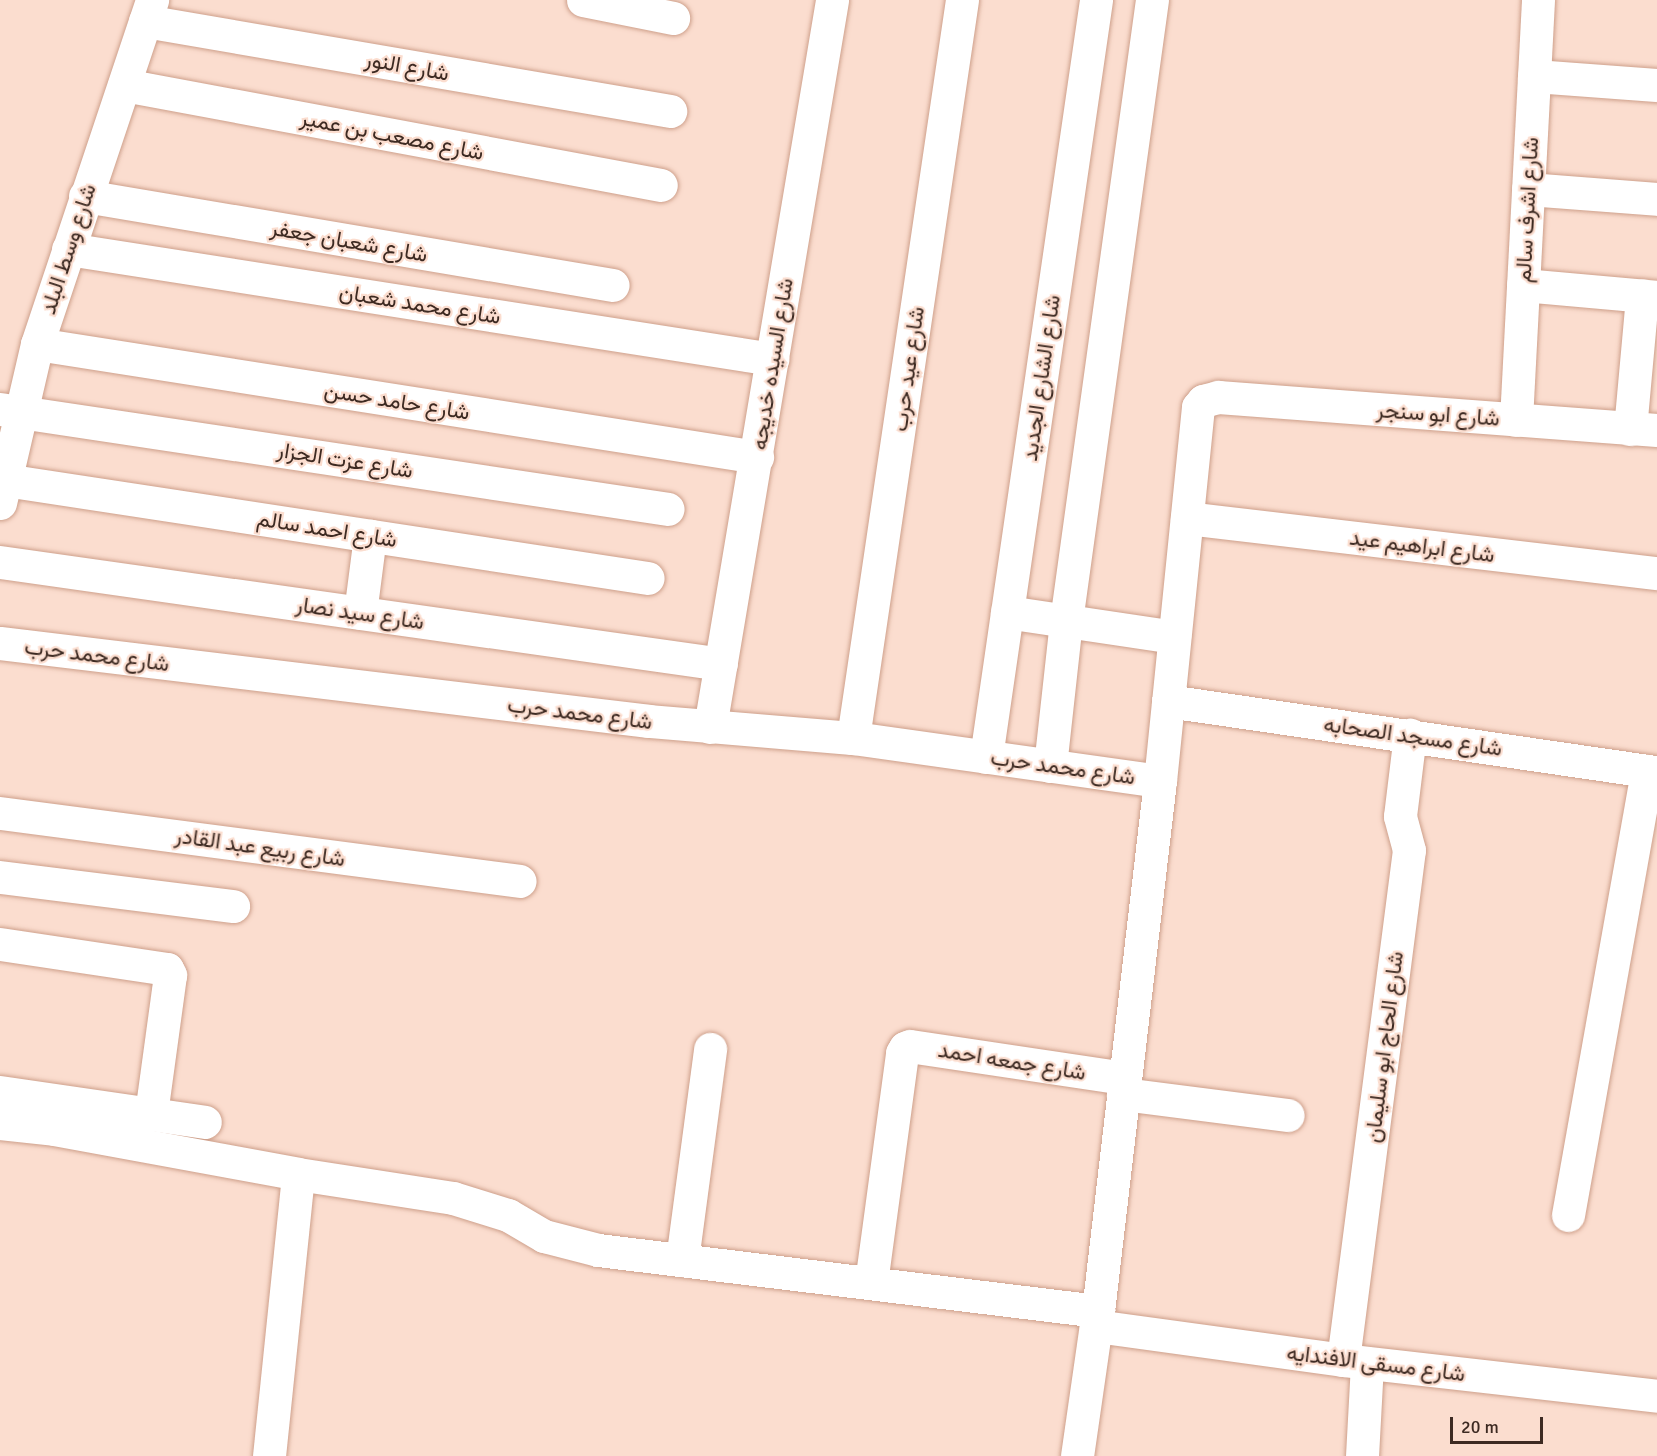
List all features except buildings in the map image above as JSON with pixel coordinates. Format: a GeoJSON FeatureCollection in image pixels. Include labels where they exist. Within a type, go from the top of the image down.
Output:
{"type":"FeatureCollection","features":[{"type":"Feature","properties":{"kind":"street"},"geometry":{"type":"LineString","coordinates":[[584,0],[673,18]]}},
{"type":"Feature","properties":{"kind":"street","name":"شارع السيده خديجه"},"geometry":{"type":"LineString","coordinates":[[710,727],[832,0]]}},
{"type":"Feature","properties":{"kind":"street","name":"شارع عيد حرب"},"geometry":{"type":"LineString","coordinates":[[854,738],[962,0]]}},
{"type":"Feature","properties":{"kind":"street","name":"شارع الشارع الجديد"},"geometry":{"type":"LineString","coordinates":[[986,757],[1096,0]]}},
{"type":"Feature","properties":{"kind":"street"},"geometry":{"type":"LineString","coordinates":[[1050,766],[1066,621],[1152,0]]}},
{"type":"Feature","properties":{"kind":"street","name":"شارع اشرف سالم"},"geometry":{"type":"LineString","coordinates":[[1516,420],[1538,0]]}},
{"type":"Feature","properties":{"kind":"street","name":"شارع وسط البلد"},"geometry":{"type":"LineString","coordinates":[[2,491],[10,409],[37,344],[148,11]]}},
{"type":"Feature","properties":{"kind":"street","name":"شارع النور"},"geometry":{"type":"LineString","coordinates":[[148,11],[670,111]]}},
{"type":"Feature","properties":{"kind":"street"},"geometry":{"type":"LineString","coordinates":[[1534,76],[1657,86]]}},
{"type":"Feature","properties":{"kind":"street","name":"شارع مصعب بن عمير"},"geometry":{"type":"LineString","coordinates":[[124,85],[661,185]]}},
{"type":"Feature","properties":{"kind":"street"},"geometry":{"type":"LineString","coordinates":[[1528,189],[1657,199]]}},
{"type":"Feature","properties":{"kind":"street","name":"شارع شعبان جعفر"},"geometry":{"type":"LineString","coordinates":[[85,196],[613,285]]}},
{"type":"Feature","properties":{"kind":"street","name":"شارع محمد شعبان"},"geometry":{"type":"LineString","coordinates":[[68,249],[772,359]]}},
{"type":"Feature","properties":{"kind":"street"},"geometry":{"type":"LineString","coordinates":[[1523,285],[1649,296],[1644,430]]}},
{"type":"Feature","properties":{"kind":"street","name":"شارع حامد حسن"},"geometry":{"type":"LineString","coordinates":[[37,344],[757,457]]}},
{"type":"Feature","properties":{"kind":"street","name":"شارع ابو سنجر"},"geometry":{"type":"LineString","coordinates":[[1187,519],[1196,416],[1203,401],[1218,397],[1644,430]]}},
{"type":"Feature","properties":{"kind":"street","name":"شارع عزت الجزار"},"geometry":{"type":"LineString","coordinates":[[10,409],[668,510]]}},
{"type":"Feature","properties":{"kind":"street","name":"شارع احمد سالم"},"geometry":{"type":"LineString","coordinates":[[2,491],[370,536],[648,578]]}},
{"type":"Feature","properties":{"kind":"street"},"geometry":{"type":"LineString","coordinates":[[1077,1456],[1097,1318],[1160,781],[1187,519]]}},
{"type":"Feature","properties":{"kind":"street","name":"شارع ابراهيم عيد"},"geometry":{"type":"LineString","coordinates":[[1187,519],[1657,573]]}},
{"type":"Feature","properties":{"kind":"street"},"geometry":{"type":"LineString","coordinates":[[360,613],[370,536]]}},
{"type":"Feature","properties":{"kind":"street","name":"شارع سيد نصار"},"geometry":{"type":"LineString","coordinates":[[0,562],[721,664]]}},
{"type":"Feature","properties":{"kind":"street"},"geometry":{"type":"LineString","coordinates":[[1006,612],[1174,637]]}},
{"type":"Feature","properties":{"kind":"street","name":"شارع محمد حرب"},"geometry":{"type":"LineString","coordinates":[[0,643],[710,727],[854,738],[1160,781]]}},
{"type":"Feature","properties":{"kind":"street","name":"شارع مسجد الصحابه"},"geometry":{"type":"LineString","coordinates":[[1168,701],[1652,772]]}},
{"type":"Feature","properties":{"kind":"street","name":"شارع الحاج ابو سليمان"},"geometry":{"type":"LineString","coordinates":[[1362,1456],[1355,1362],[1409,850],[1400,816],[1410,735]]}},
{"type":"Feature","properties":{"kind":"street"},"geometry":{"type":"LineString","coordinates":[[1568,1215],[1652,772]]}},
{"type":"Feature","properties":{"kind":"street","name":"شارع ربيع عبد القادر"},"geometry":{"type":"LineString","coordinates":[[0,813],[520,881]]}},
{"type":"Feature","properties":{"kind":"street"},"geometry":{"type":"LineString","coordinates":[[0,878],[233,906]]}},
{"type":"Feature","properties":{"kind":"street"},"geometry":{"type":"LineString","coordinates":[[0,944],[164,967],[170,975],[151,1114]]}},
{"type":"Feature","properties":{"kind":"street","name":"شارع جمعه احمد"},"geometry":{"type":"LineString","coordinates":[[871,1283],[902,1053],[910,1046],[1288,1115]]}},
{"type":"Feature","properties":{"kind":"street"},"geometry":{"type":"LineString","coordinates":[[682,1260],[710,1049]]}},
{"type":"Feature","properties":{"kind":"street"},"geometry":{"type":"LineString","coordinates":[[0,1092],[205,1122]]}},
{"type":"Feature","properties":{"kind":"street","name":"شارع مسقى الافندايه"},"geometry":{"type":"LineString","coordinates":[[0,1123],[54,1129],[298,1174],[453,1198],[508,1215],[544,1236],[598,1250],[871,1283],[1097,1318],[1355,1362],[1657,1396]]}},
{"type":"Feature","properties":{"kind":"street"},"geometry":{"type":"LineString","coordinates":[[269,1456],[298,1174]]}}]}
